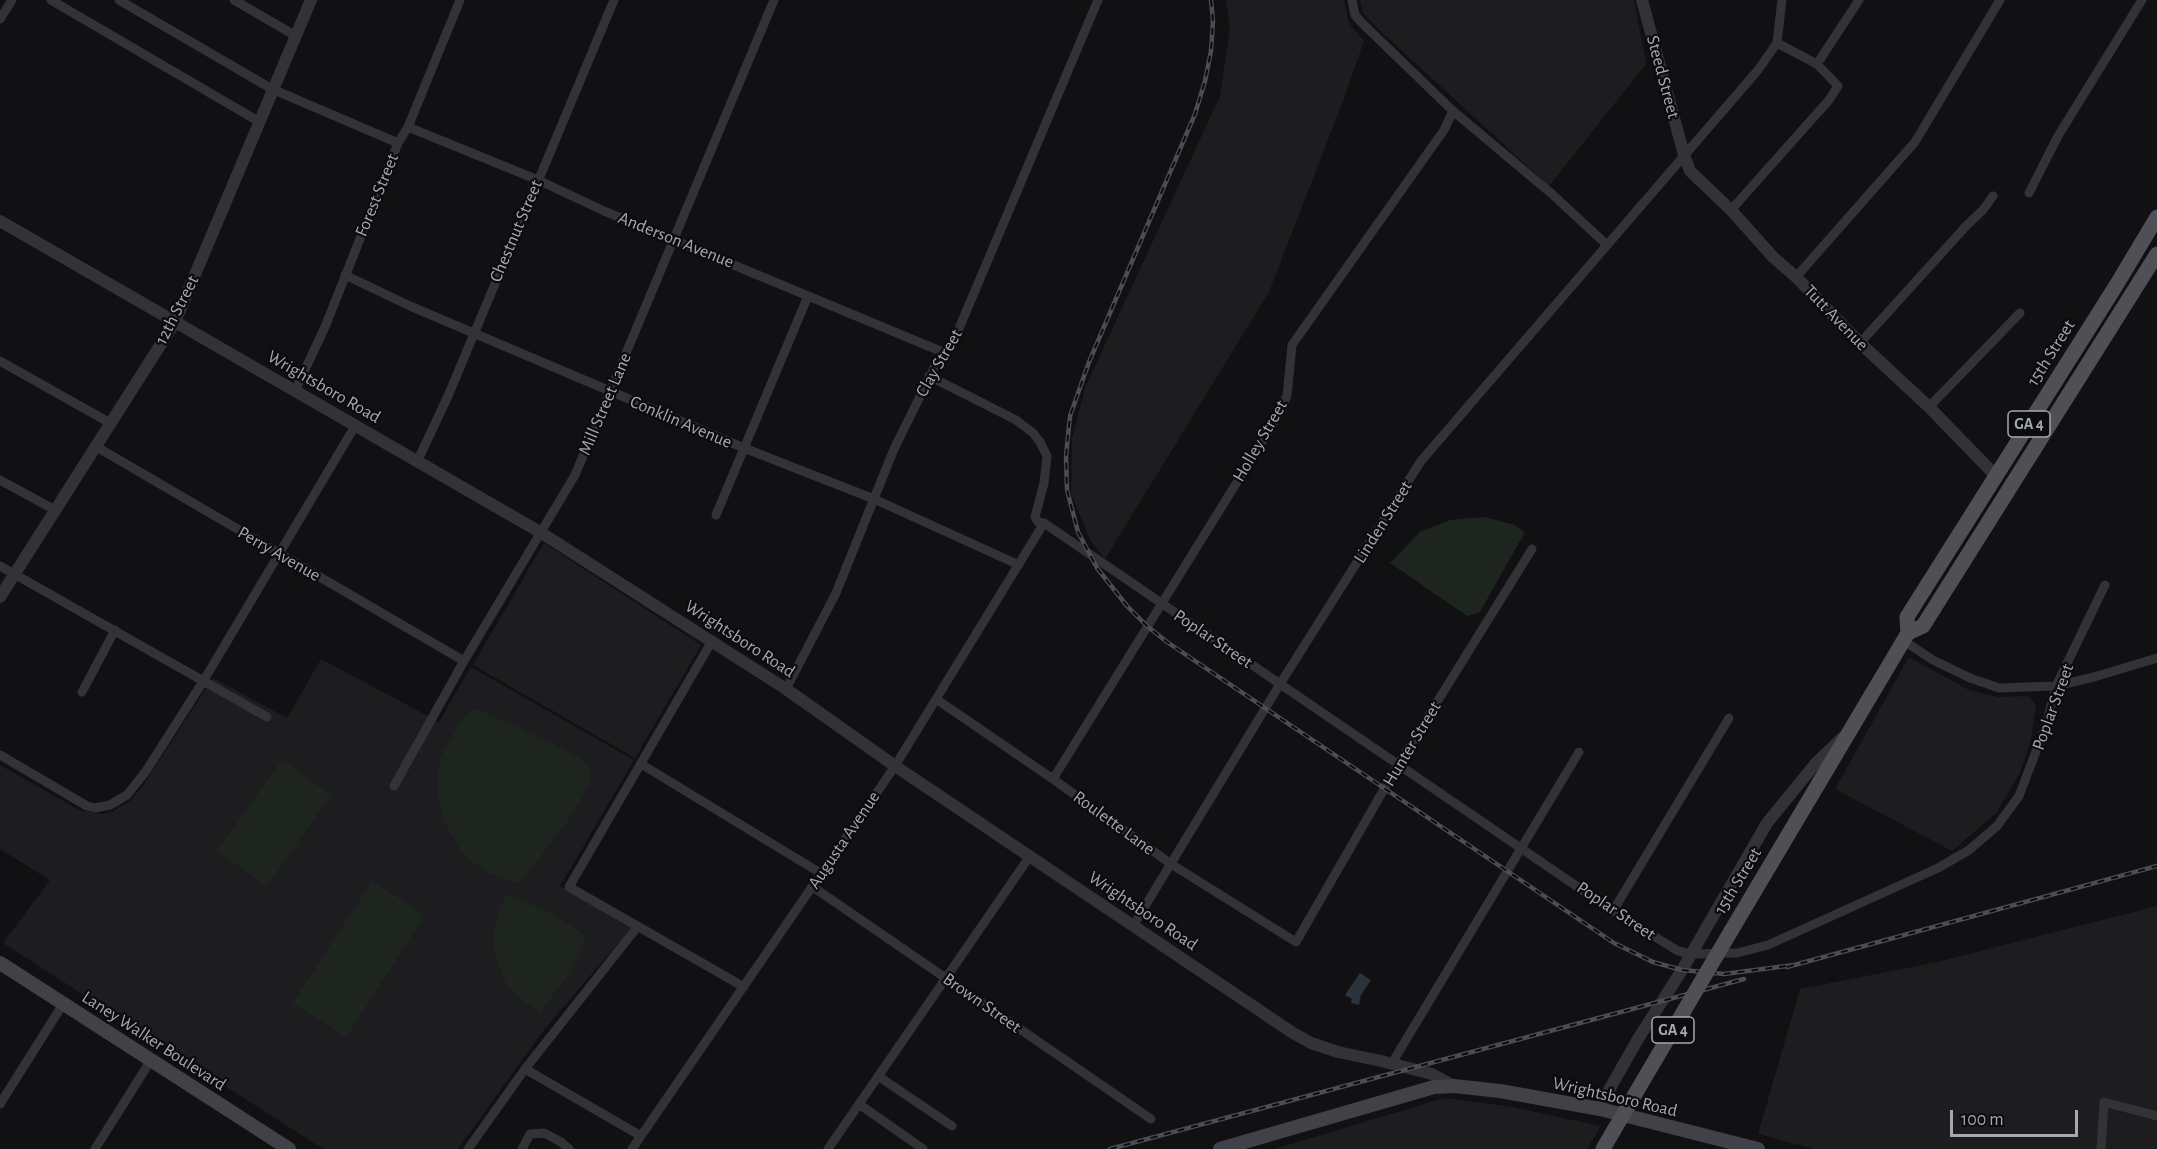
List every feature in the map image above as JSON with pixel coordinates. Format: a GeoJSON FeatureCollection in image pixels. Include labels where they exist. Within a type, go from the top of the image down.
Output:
{"type":"FeatureCollection","features":[{"type":"Feature","properties":{"kind":"main road","name":"15th Street"},"geometry":{"type":"LineString","coordinates":[[1906,637],[1907,617],[2157,217]]}},
{"type":"Feature","properties":{"kind":"main road","name":"15th Street"},"geometry":{"type":"LineString","coordinates":[[1603,1149],[1906,637],[1923,626],[2157,254]]}},
{"type":"Feature","properties":{"kind":"main road","name":"Laney Walker Boulevard"},"geometry":{"type":"LineString","coordinates":[[0,963],[290,1149]]}},
{"type":"Feature","properties":{"kind":"main road","name":"Wrightsboro Road"},"geometry":{"type":"LineString","coordinates":[[1458,1086],[1600,1109],[1758,1149]]}},
{"type":"Feature","properties":{"kind":"main road"},"geometry":{"type":"LineString","coordinates":[[1220,1149],[1251,1145],[1434,1088],[1458,1086]]}},
{"type":"Feature","properties":{"kind":"street"},"geometry":{"type":"LineString","coordinates":[[1,16],[12,0]]}},
{"type":"Feature","properties":{"kind":"street"},"geometry":{"type":"LineString","coordinates":[[51,0],[258,121]]}},
{"type":"Feature","properties":{"kind":"street"},"geometry":{"type":"LineString","coordinates":[[119,0],[272,88],[398,143]]}},
{"type":"Feature","properties":{"kind":"street"},"geometry":{"type":"LineString","coordinates":[[234,0],[296,36]]}},
{"type":"Feature","properties":{"kind":"street","name":"12th Street"},"geometry":{"type":"LineString","coordinates":[[0,597],[175,322],[311,0]]}},
{"type":"Feature","properties":{"kind":"street","name":"Forest Street"},"geometry":{"type":"LineString","coordinates":[[295,391],[325,327],[398,143],[408,128],[460,0]]}},
{"type":"Feature","properties":{"kind":"street","name":"Chestnut Street"},"geometry":{"type":"LineString","coordinates":[[417,462],[448,396],[614,0]]}},
{"type":"Feature","properties":{"kind":"street","name":"Clay Street"},"geometry":{"type":"LineString","coordinates":[[786,689],[836,593],[894,448],[929,376],[952,345],[1098,0]]}},
{"type":"Feature","properties":{"kind":"street"},"geometry":{"type":"LineString","coordinates":[[1352,0],[1355,15],[1362,23],[1453,111],[1552,194],[1607,245]]}},
{"type":"Feature","properties":{"kind":"street","name":"Steed Street"},"geometry":{"type":"LineString","coordinates":[[1642,0],[1684,155]]}},
{"type":"Feature","properties":{"kind":"street"},"geometry":{"type":"LineString","coordinates":[[1731,210],[1829,100],[1838,86],[1817,64],[1777,43],[1782,0]]}},
{"type":"Feature","properties":{"kind":"street"},"geometry":{"type":"LineString","coordinates":[[1817,64],[1859,0]]}},
{"type":"Feature","properties":{"kind":"street"},"geometry":{"type":"LineString","coordinates":[[1796,277],[1915,142],[2000,0]]}},
{"type":"Feature","properties":{"kind":"street"},"geometry":{"type":"LineString","coordinates":[[2029,193],[2058,136],[2142,0]]}},
{"type":"Feature","properties":{"kind":"street","name":"Mill Street Lane"},"geometry":{"type":"LineString","coordinates":[[394,786],[464,661],[575,475],[770,1]]}},
{"type":"Feature","properties":{"kind":"street","name":"Linden Street"},"geometry":{"type":"LineString","coordinates":[[1133,926],[1280,684],[1421,461],[1758,70],[1777,43]]}},
{"type":"Feature","properties":{"kind":"street","name":"Holley Street"},"geometry":{"type":"LineString","coordinates":[[1053,779],[1273,424],[1287,396],[1292,345],[1444,130],[1453,111]]}},
{"type":"Feature","properties":{"kind":"street","name":"Anderson Avenue"},"geometry":{"type":"LineString","coordinates":[[408,128],[538,180],[673,240],[945,352]]}},
{"type":"Feature","properties":{"kind":"street","name":"Tutt Avenue"},"geometry":{"type":"LineString","coordinates":[[1684,155],[1690,171],[1731,210],[1773,257],[1929,407],[1996,476]]}},
{"type":"Feature","properties":{"kind":"street"},"geometry":{"type":"LineString","coordinates":[[1860,343],[1966,225],[1983,210],[1993,196]]}},
{"type":"Feature","properties":{"kind":"street","name":"Wrightsboro Road"},"geometry":{"type":"LineString","coordinates":[[0,221],[540,532],[786,689],[895,766],[1293,1033],[1331,1050],[1432,1074],[1458,1086]]}},
{"type":"Feature","properties":{"kind":"street","name":"Conklin Avenue"},"geometry":{"type":"LineString","coordinates":[[345,275],[410,306],[744,448],[874,498],[1018,565]]}},
{"type":"Feature","properties":{"kind":"street"},"geometry":{"type":"LineString","coordinates":[[716,515],[808,296]]}},
{"type":"Feature","properties":{"kind":"street"},"geometry":{"type":"LineString","coordinates":[[1929,407],[2020,313]]}},
{"type":"Feature","properties":{"kind":"street"},"geometry":{"type":"LineString","coordinates":[[0,361],[110,423]]}},
{"type":"Feature","properties":{"kind":"street"},"geometry":{"type":"LineString","coordinates":[[929,376],[1016,420],[1033,433],[1047,456],[1044,483],[1035,517],[1038,522],[1044,523]]}},
{"type":"Feature","properties":{"kind":"street"},"geometry":{"type":"LineString","coordinates":[[0,755],[81,804],[95,808],[122,800],[132,790],[204,680],[356,426]]}},
{"type":"Feature","properties":{"kind":"street","name":"Perry Avenue"},"geometry":{"type":"LineString","coordinates":[[95,446],[464,661]]}},
{"type":"Feature","properties":{"kind":"street"},"geometry":{"type":"LineString","coordinates":[[0,480],[55,510]]}},
{"type":"Feature","properties":{"kind":"street","name":"Poplar Street"},"geometry":{"type":"LineString","coordinates":[[1044,523],[1613,911],[1678,951],[1691,954],[1737,953],[1768,945],[1938,868],[1969,850],[1997,826],[2019,796],[2046,725],[2056,686],[2106,585]]}},
{"type":"Feature","properties":{"kind":"street","name":"Augusta Avenue"},"geometry":{"type":"LineString","coordinates":[[632,1149],[895,766],[1044,523]]}},
{"type":"Feature","properties":{"kind":"street","name":"Hunter Street"},"geometry":{"type":"LineString","coordinates":[[1296,942],[1398,765],[1532,549]]}},
{"type":"Feature","properties":{"kind":"street"},"geometry":{"type":"LineString","coordinates":[[0,566],[267,717]]}},
{"type":"Feature","properties":{"kind":"street"},"geometry":{"type":"LineString","coordinates":[[82,692],[115,630]]}},
{"type":"Feature","properties":{"kind":"street"},"geometry":{"type":"LineString","coordinates":[[1906,637],[1942,665],[1999,688],[2056,686],[2157,658]]}},
{"type":"Feature","properties":{"kind":"street"},"geometry":{"type":"LineString","coordinates":[[712,641],[569,887],[744,987]]}},
{"type":"Feature","properties":{"kind":"street","name":"Roulette Lane"},"geometry":{"type":"LineString","coordinates":[[936,699],[1171,864],[1296,942]]}},
{"type":"Feature","properties":{"kind":"street"},"geometry":{"type":"LineString","coordinates":[[1613,911],[1729,718]]}},
{"type":"Feature","properties":{"kind":"street"},"geometry":{"type":"LineString","coordinates":[[1600,1109],[1638,1039],[1767,824],[1816,763],[1851,729]]}},
{"type":"Feature","properties":{"kind":"street"},"geometry":{"type":"LineString","coordinates":[[1392,1064],[1579,752]]}},
{"type":"Feature","properties":{"kind":"street"},"geometry":{"type":"LineString","coordinates":[[641,764],[822,874]]}},
{"type":"Feature","properties":{"kind":"street"},"geometry":{"type":"LineString","coordinates":[[828,1149],[1030,856]]}},
{"type":"Feature","properties":{"kind":"street","name":"Brown Street"},"geometry":{"type":"LineString","coordinates":[[813,887],[1151,1119]]}},
{"type":"Feature","properties":{"kind":"street"},"geometry":{"type":"LineString","coordinates":[[468,1149],[525,1069],[638,926]]}},
{"type":"Feature","properties":{"kind":"street"},"geometry":{"type":"LineString","coordinates":[[0,1104],[63,1004]]}},
{"type":"Feature","properties":{"kind":"street"},"geometry":{"type":"LineString","coordinates":[[95,1149],[151,1060]]}},
{"type":"Feature","properties":{"kind":"street"},"geometry":{"type":"LineString","coordinates":[[525,1069],[641,1136]]}},
{"type":"Feature","properties":{"kind":"street"},"geometry":{"type":"LineString","coordinates":[[878,1076],[952,1126]]}},
{"type":"Feature","properties":{"kind":"street"},"geometry":{"type":"LineString","coordinates":[[2101,1149],[2104,1102],[2157,1116]]}},
{"type":"Feature","properties":{"kind":"street"},"geometry":{"type":"LineString","coordinates":[[859,1104],[923,1149]]}},
{"type":"Feature","properties":{"kind":"street"},"geometry":{"type":"LineString","coordinates":[[522,1149],[530,1134],[544,1133],[561,1142],[568,1149]]}},
{"type":"Feature","properties":{"kind":"shaded area"},"geometry":{"type":"Polygon","coordinates":[[[1226,0],[1344,0],[1349,23],[1364,41],[1269,292],[1105,559],[1090,540],[1071,493],[1072,439],[1085,388],[1220,96],[1230,29],[1226,0]]]}},
{"type":"Feature","properties":{"kind":"shaded area"},"geometry":{"type":"Polygon","coordinates":[[[1360,0],[1634,0],[1646,64],[1549,186],[1376,27],[1363,13],[1360,0]]]}},
{"type":"Feature","properties":{"kind":"shaded area"},"geometry":{"type":"Polygon","coordinates":[[[1483,517],[1512,524],[1525,532],[1480,612],[1467,616],[1390,563],[1420,532],[1450,520],[1483,517]]]}},
{"type":"Feature","properties":{"kind":"shaded area"},"geometry":{"type":"Polygon","coordinates":[[[544,543],[701,645],[635,758],[473,665],[544,543]]]}},
{"type":"Feature","properties":{"kind":"shaded area"},"geometry":{"type":"Polygon","coordinates":[[[1909,657],[1969,690],[1998,697],[2028,696],[2036,705],[2031,739],[2020,773],[1997,812],[1952,851],[1835,789],[1909,657]]]}},
{"type":"Feature","properties":{"kind":"shaded area"},"geometry":{"type":"Polygon","coordinates":[[[321,659],[439,722],[471,667],[634,760],[560,886],[632,927],[543,1031],[458,1149],[323,1149],[3,943],[50,880],[0,849],[0,765],[79,810],[102,814],[113,811],[131,800],[142,787],[213,678],[287,718],[321,659]]]}},
{"type":"Feature","properties":{"kind":"shaded area"},"geometry":{"type":"Polygon","coordinates":[[[474,708],[574,755],[587,764],[590,773],[590,784],[571,816],[520,883],[491,874],[475,864],[459,848],[443,820],[437,790],[440,758],[462,719],[474,708]]]}},
{"type":"Feature","properties":{"kind":"shaded area"},"geometry":{"type":"Polygon","coordinates":[[[282,760],[331,795],[267,886],[217,851],[282,760]]]}},
{"type":"Feature","properties":{"kind":"shaded area"},"geometry":{"type":"Polygon","coordinates":[[[372,881],[425,915],[346,1037],[293,1003],[372,881]]]}},
{"type":"Feature","properties":{"kind":"shaded area"},"geometry":{"type":"Polygon","coordinates":[[[507,894],[549,912],[584,935],[584,942],[567,976],[540,1012],[517,996],[505,981],[497,962],[494,946],[495,928],[498,912],[507,894]]]}},
{"type":"Feature","properties":{"kind":"shaded area"},"geometry":{"type":"Polygon","coordinates":[[[2157,906],[2157,1149],[1814,1149],[1758,1134],[1800,989],[1937,962],[2157,906]]]}},
{"type":"Feature","properties":{"kind":"shaded area"},"geometry":{"type":"Polygon","coordinates":[[[1360,973],[1371,980],[1361,995],[1359,1005],[1351,1003],[1352,999],[1345,995],[1360,973]]]}},
{"type":"Feature","properties":{"kind":"shaded area"},"geometry":{"type":"Polygon","coordinates":[[[1444,1098],[1507,1106],[1601,1126],[1587,1149],[1274,1149],[1444,1098]]]}},
{"type":"Feature","properties":{"kind":"railway"},"geometry":{"type":"LineString","coordinates":[[1211,0],[1213,21],[1211,51],[1195,114],[1089,362],[1070,416],[1066,456],[1067,490],[1078,532],[1097,568],[1127,606],[1167,642],[1614,943],[1653,962],[1682,970],[1724,974],[1794,965]]}},
{"type":"Feature","properties":{"kind":"railway"},"geometry":{"type":"LineString","coordinates":[[1787,967],[2157,866]]}},
{"type":"Feature","properties":{"kind":"railway"},"geometry":{"type":"LineString","coordinates":[[1110,1149],[1744,979]]}}]}
